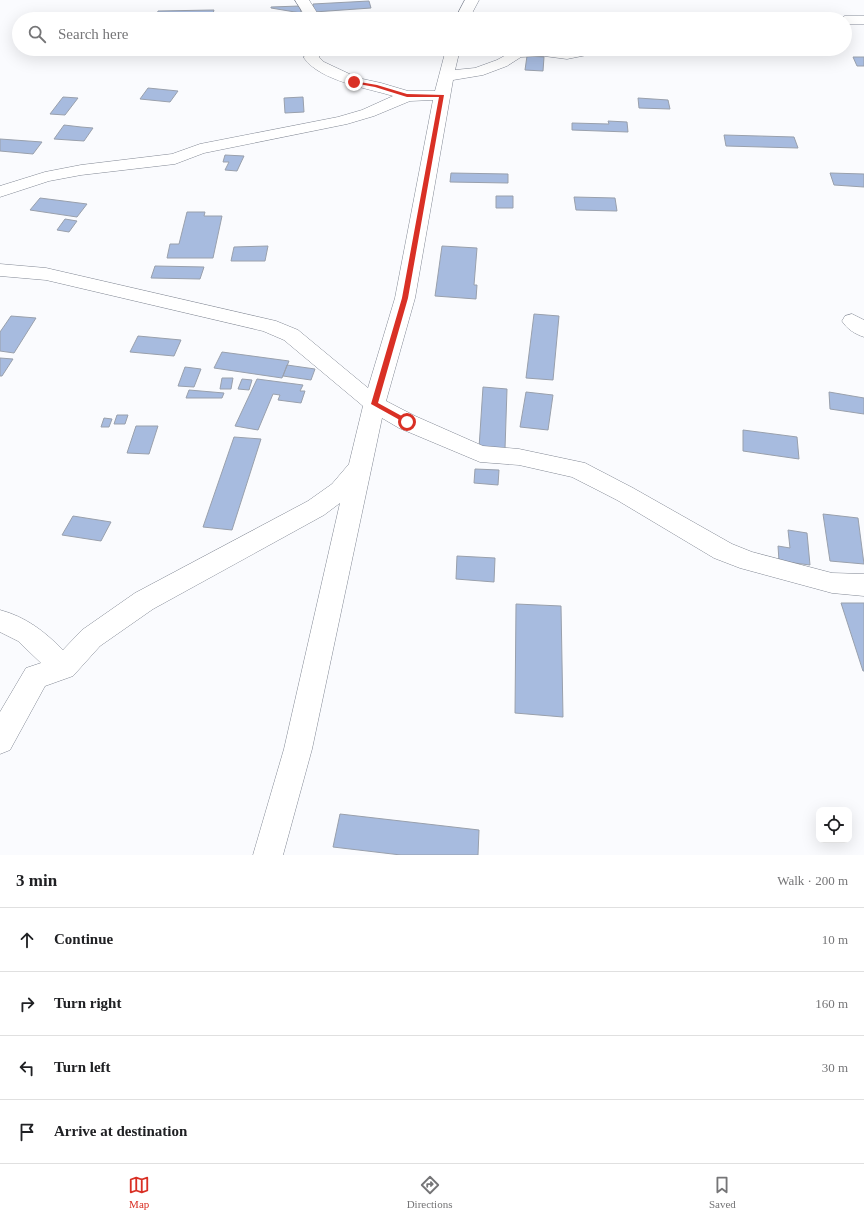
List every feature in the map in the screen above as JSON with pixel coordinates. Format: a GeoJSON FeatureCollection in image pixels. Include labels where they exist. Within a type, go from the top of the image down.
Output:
{"type":"FeatureCollection","features":[{"type":"Feature","properties":{"kind":"street"},"geometry":{"type":"LineString","coordinates":[[302,0],[310,12]]}},
{"type":"Feature","properties":{"kind":"street"},"geometry":{"type":"LineString","coordinates":[[466,12],[472,0]]}},
{"type":"Feature","properties":{"kind":"street"},"geometry":{"type":"LineString","coordinates":[[852,20],[864,20]]}},
{"type":"Feature","properties":{"kind":"street"},"geometry":{"type":"LineString","coordinates":[[311,56],[310,58],[319,64],[354,82],[376,86],[407,96]]}},
{"type":"Feature","properties":{"kind":"street"},"geometry":{"type":"LineString","coordinates":[[268,855],[298,749],[374,404],[405,298],[444,85],[451,56]]}},
{"type":"Feature","properties":{"kind":"street"},"geometry":{"type":"LineString","coordinates":[[0,192],[45,177],[81,170],[175,160],[200,149],[341,121],[368,113],[407,96],[444,85],[502,63],[513,56]]}},
{"type":"Feature","properties":{"kind":"street"},"geometry":{"type":"LineString","coordinates":[[0,270],[46,274],[269,326],[291,335],[305,345],[374,404],[407,422],[480,454],[519,457],[576,469],[625,494],[723,551],[748,561],[832,583],[864,585]]}},
{"type":"Feature","properties":{"kind":"street"},"geometry":{"type":"LineString","coordinates":[[0,742],[7,726],[36,677],[64,668],[91,638],[144,601],[316,508],[340,490],[361,465]]}},
{"type":"Feature","properties":{"kind":"street"},"geometry":{"type":"LineString","coordinates":[[0,621],[22,628],[64,668]]}},
{"type":"Feature","properties":{"kind":"building"},"geometry":{"type":"Polygon","coordinates":[[[369,1],[371,8],[314,12],[313,4],[369,1]]]}},
{"type":"Feature","properties":{"kind":"building"},"geometry":{"type":"Polygon","coordinates":[[[300,6],[301,12],[271,8],[300,6]]]}},
{"type":"Feature","properties":{"kind":"building"},"geometry":{"type":"Polygon","coordinates":[[[214,10],[213,12],[158,11],[214,10]]]}},
{"type":"Feature","properties":{"kind":"building"},"geometry":{"type":"Polygon","coordinates":[[[527,56],[544,57],[543,71],[525,70],[527,56]]]}},
{"type":"Feature","properties":{"kind":"building"},"geometry":{"type":"Polygon","coordinates":[[[853,57],[864,57],[864,66],[857,66],[853,57]]]}},
{"type":"Feature","properties":{"kind":"building"},"geometry":{"type":"Polygon","coordinates":[[[148,88],[178,91],[170,102],[140,99],[148,88]]]}},
{"type":"Feature","properties":{"kind":"building"},"geometry":{"type":"Polygon","coordinates":[[[63,97],[78,98],[65,115],[50,114],[63,97]]]}},
{"type":"Feature","properties":{"kind":"building"},"geometry":{"type":"Polygon","coordinates":[[[303,97],[304,112],[285,113],[284,98],[303,97]]]}},
{"type":"Feature","properties":{"kind":"building"},"geometry":{"type":"Polygon","coordinates":[[[638,98],[668,100],[670,109],[639,108],[638,98]]]}},
{"type":"Feature","properties":{"kind":"building"},"geometry":{"type":"Polygon","coordinates":[[[608,121],[627,122],[628,132],[572,130],[572,123],[609,124],[608,121]]]}},
{"type":"Feature","properties":{"kind":"building"},"geometry":{"type":"Polygon","coordinates":[[[64,125],[93,128],[84,141],[54,139],[64,125]]]}},
{"type":"Feature","properties":{"kind":"building"},"geometry":{"type":"Polygon","coordinates":[[[724,135],[794,137],[798,148],[726,146],[724,135]]]}},
{"type":"Feature","properties":{"kind":"building"},"geometry":{"type":"Polygon","coordinates":[[[0,139],[42,142],[33,154],[0,151],[0,139]]]}},
{"type":"Feature","properties":{"kind":"building"},"geometry":{"type":"Polygon","coordinates":[[[225,155],[244,156],[237,171],[225,170],[229,162],[223,162],[225,155]]]}},
{"type":"Feature","properties":{"kind":"building"},"geometry":{"type":"Polygon","coordinates":[[[451,173],[508,174],[508,183],[450,182],[451,173]]]}},
{"type":"Feature","properties":{"kind":"building"},"geometry":{"type":"Polygon","coordinates":[[[830,173],[864,174],[864,187],[834,185],[830,173]]]}},
{"type":"Feature","properties":{"kind":"building"},"geometry":{"type":"Polygon","coordinates":[[[496,196],[513,196],[513,208],[496,208],[496,196]]]}},
{"type":"Feature","properties":{"kind":"building"},"geometry":{"type":"Polygon","coordinates":[[[574,197],[615,198],[617,211],[576,210],[574,197]]]}},
{"type":"Feature","properties":{"kind":"building"},"geometry":{"type":"Polygon","coordinates":[[[40,198],[87,204],[77,217],[30,210],[40,198]]]}},
{"type":"Feature","properties":{"kind":"building"},"geometry":{"type":"Polygon","coordinates":[[[187,212],[205,212],[204,216],[222,216],[213,258],[167,258],[170,244],[179,244],[187,212]]]}},
{"type":"Feature","properties":{"kind":"building"},"geometry":{"type":"Polygon","coordinates":[[[65,219],[77,221],[69,232],[57,230],[65,219]]]}},
{"type":"Feature","properties":{"kind":"building"},"geometry":{"type":"Polygon","coordinates":[[[268,246],[265,261],[231,261],[234,247],[268,246]]]}},
{"type":"Feature","properties":{"kind":"building"},"geometry":{"type":"Polygon","coordinates":[[[442,246],[477,248],[474,285],[477,285],[476,299],[435,296],[442,246]]]}},
{"type":"Feature","properties":{"kind":"building"},"geometry":{"type":"Polygon","coordinates":[[[155,266],[204,267],[200,279],[151,278],[155,266]]]}},
{"type":"Feature","properties":{"kind":"building"},"geometry":{"type":"Polygon","coordinates":[[[534,314],[559,316],[553,380],[526,378],[534,314]]]}},
{"type":"Feature","properties":{"kind":"building"},"geometry":{"type":"Polygon","coordinates":[[[11,316],[36,318],[14,353],[0,351],[0,332],[11,316]]]}},
{"type":"Feature","properties":{"kind":"building"},"geometry":{"type":"Polygon","coordinates":[[[138,336],[181,340],[174,356],[130,352],[138,336]]]}},
{"type":"Feature","properties":{"kind":"building"},"geometry":{"type":"Polygon","coordinates":[[[222,352],[289,361],[282,378],[214,368],[222,352]]]}},
{"type":"Feature","properties":{"kind":"building"},"geometry":{"type":"Polygon","coordinates":[[[0,358],[13,359],[2,376],[0,376],[0,358]]]}},
{"type":"Feature","properties":{"kind":"building"},"geometry":{"type":"Polygon","coordinates":[[[287,365],[315,369],[311,380],[283,376],[287,365]]]}},
{"type":"Feature","properties":{"kind":"building"},"geometry":{"type":"Polygon","coordinates":[[[185,367],[201,369],[194,387],[178,386],[185,367]]]}},
{"type":"Feature","properties":{"kind":"building"},"geometry":{"type":"Polygon","coordinates":[[[222,378],[233,378],[231,389],[220,389],[222,378]]]}},
{"type":"Feature","properties":{"kind":"building"},"geometry":{"type":"Polygon","coordinates":[[[242,379],[252,380],[249,390],[238,389],[242,379]]]}},
{"type":"Feature","properties":{"kind":"building"},"geometry":{"type":"Polygon","coordinates":[[[257,379],[303,385],[300,391],[305,391],[301,403],[278,400],[280,395],[273,394],[258,430],[235,426],[257,379]]]}},
{"type":"Feature","properties":{"kind":"building"},"geometry":{"type":"Polygon","coordinates":[[[483,387],[507,389],[505,449],[479,448],[483,387]]]}},
{"type":"Feature","properties":{"kind":"building"},"geometry":{"type":"Polygon","coordinates":[[[189,390],[224,393],[222,398],[186,398],[189,390]]]}},
{"type":"Feature","properties":{"kind":"building"},"geometry":{"type":"Polygon","coordinates":[[[526,392],[553,395],[548,430],[520,427],[526,392]]]}},
{"type":"Feature","properties":{"kind":"building"},"geometry":{"type":"Polygon","coordinates":[[[829,392],[864,398],[864,414],[830,409],[829,392]]]}},
{"type":"Feature","properties":{"kind":"building"},"geometry":{"type":"Polygon","coordinates":[[[117,415],[128,415],[125,424],[114,424],[117,415]]]}},
{"type":"Feature","properties":{"kind":"building"},"geometry":{"type":"Polygon","coordinates":[[[104,418],[112,419],[109,427],[101,427],[104,418]]]}},
{"type":"Feature","properties":{"kind":"building"},"geometry":{"type":"Polygon","coordinates":[[[136,426],[158,426],[149,454],[127,453],[136,426]]]}},
{"type":"Feature","properties":{"kind":"building"},"geometry":{"type":"Polygon","coordinates":[[[743,430],[797,437],[799,459],[743,451],[743,430]]]}},
{"type":"Feature","properties":{"kind":"building"},"geometry":{"type":"Polygon","coordinates":[[[234,437],[261,439],[232,530],[203,527],[234,437]]]}},
{"type":"Feature","properties":{"kind":"building"},"geometry":{"type":"Polygon","coordinates":[[[475,469],[499,470],[498,485],[474,483],[475,469]]]}},
{"type":"Feature","properties":{"kind":"building"},"geometry":{"type":"Polygon","coordinates":[[[823,514],[858,518],[864,564],[830,561],[823,514]]]}},
{"type":"Feature","properties":{"kind":"building"},"geometry":{"type":"Polygon","coordinates":[[[73,516],[111,522],[101,541],[62,535],[73,516]]]}},
{"type":"Feature","properties":{"kind":"building"},"geometry":{"type":"Polygon","coordinates":[[[788,530],[807,533],[810,565],[779,561],[778,546],[790,548],[788,530]]]}},
{"type":"Feature","properties":{"kind":"building"},"geometry":{"type":"Polygon","coordinates":[[[457,556],[495,558],[494,582],[456,579],[457,556]]]}},
{"type":"Feature","properties":{"kind":"building"},"geometry":{"type":"Polygon","coordinates":[[[841,603],[864,603],[864,671],[863,671],[841,603]]]}},
{"type":"Feature","properties":{"kind":"building"},"geometry":{"type":"Polygon","coordinates":[[[516,604],[561,606],[563,717],[515,713],[516,604]]]}},
{"type":"Feature","properties":{"kind":"building"},"geometry":{"type":"Polygon","coordinates":[[[340,814],[479,830],[478,855],[401,855],[333,847],[340,814]]]}},
{"type":"Feature","properties":{"kind":"route"},"geometry":{"type":"LineString","coordinates":[[354,82],[376,86],[407,96],[442,95],[405,298],[374,404],[407,422]]}}]}
